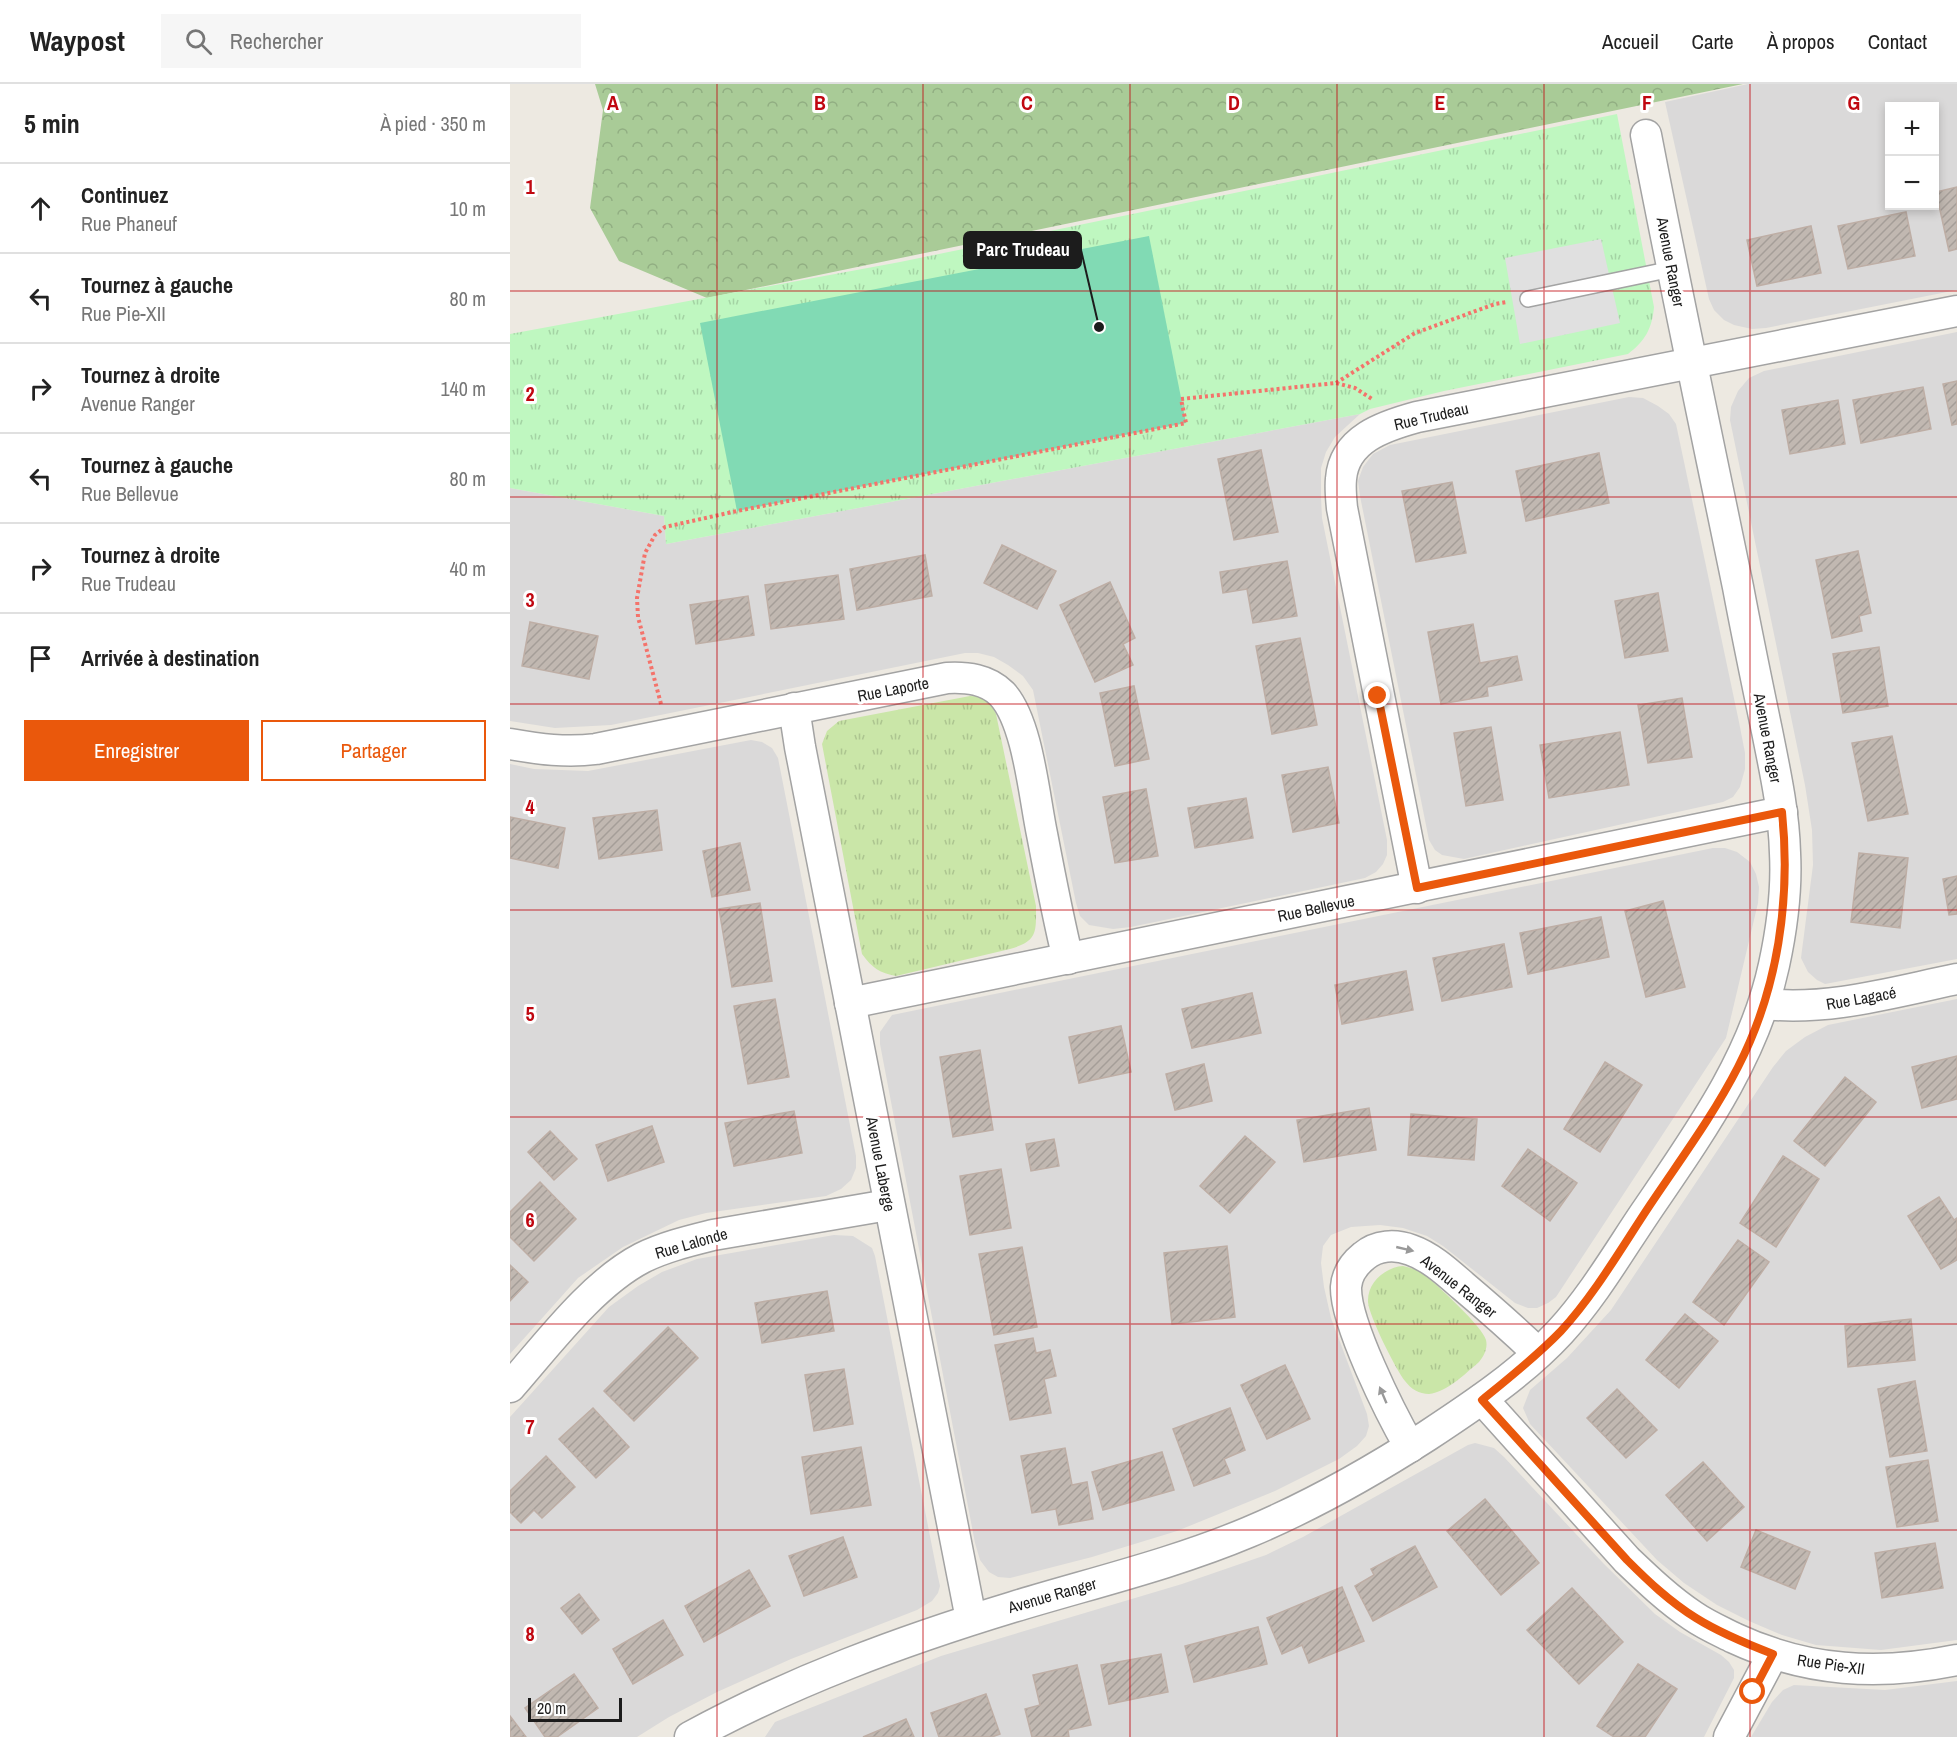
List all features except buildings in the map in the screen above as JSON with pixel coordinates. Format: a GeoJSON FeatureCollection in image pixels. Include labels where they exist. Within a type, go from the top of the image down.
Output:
{"type":"FeatureCollection","features":[{"type":"Feature","properties":{"kind":"street","name":"Avenue Ranger"},"geometry":{"type":"LineString","coordinates":[[690,1737],[728,1728],[763,1699],[824,1673],[971,1620],[1216,1545],[1295,1511],[1410,1447],[1482,1400],[1563,1329],[1596,1285],[1688,1150],[1738,1068],[1764,1004],[1774,966],[1782,919],[1785,862],[1782,812],[1646,135]]}},
{"type":"Feature","properties":{"kind":"street","name":"Rue Trudeau"},"geometry":{"type":"LineString","coordinates":[[1417,888],[1345,525],[1341,493],[1344,463],[1365,437],[1395,423],[1957,311]]}},
{"type":"Feature","properties":{"kind":"street","name":"Rue Laporte"},"geometry":{"type":"LineString","coordinates":[[510,744],[543,750],[579,751],[615,746],[947,678],[964,677],[977,680],[1001,693],[1016,717],[1068,959]]}},
{"type":"Feature","properties":{"kind":"street","name":"Avenue Laberge"},"geometry":{"type":"LineString","coordinates":[[794,708],[888,1205],[971,1620]]}},
{"type":"Feature","properties":{"kind":"street","name":"Rue Bellevue"},"geometry":{"type":"LineString","coordinates":[[850,1003],[1782,812]]}},
{"type":"Feature","properties":{"kind":"street","name":"Rue Lagacé"},"geometry":{"type":"LineString","coordinates":[[1764,1004],[1809,1006],[1835,1004],[1957,979]]}},
{"type":"Feature","properties":{"kind":"street","name":"Rue Lalonde"},"geometry":{"type":"LineString","coordinates":[[510,1388],[599,1290],[641,1259],[686,1241],[713,1235],[888,1205]]}},
{"type":"Feature","properties":{"kind":"street","name":"Avenue Ranger"},"geometry":{"type":"LineString","coordinates":[[1410,1447],[1390,1411],[1362,1344],[1348,1302],[1346,1287],[1349,1274],[1355,1263],[1368,1253],[1382,1247],[1400,1246],[1413,1250],[1430,1260],[1490,1308],[1538,1353]]}},
{"type":"Feature","properties":{"kind":"street","name":"Rue Pie-XII"},"geometry":{"type":"LineString","coordinates":[[1482,1400],[1620,1552],[1652,1584],[1695,1618],[1743,1642],[1773,1654],[1810,1664],[1874,1670],[1905,1669],[1957,1660]]}},
{"type":"Feature","properties":{"kind":"street"},"geometry":{"type":"LineString","coordinates":[[1729,1737],[1773,1654]]}},
{"type":"Feature","properties":{"kind":"lane"},"geometry":{"type":"LineString","coordinates":[[1528,299],[1672,270]]}},
{"type":"Feature","properties":{"kind":"path"},"geometry":{"type":"LineString","coordinates":[[1336,383],[1415,333],[1495,304],[1528,299]]}},
{"type":"Feature","properties":{"kind":"path"},"geometry":{"type":"LineString","coordinates":[[669,734],[638,617],[637,598],[645,553],[655,535],[665,527],[1186,423],[1181,399],[1336,383],[1355,388],[1379,403],[1395,423]]}},
{"type":"Feature","properties":{"kind":"shaded area"},"geometry":{"type":"Polygon","coordinates":[[[1748,84],[1957,84],[1957,290],[1752,329],[1724,320],[1714,310],[1709,299],[1665,102],[1748,84]]]}},
{"type":"Feature","properties":{"kind":"shaded area"},"geometry":{"type":"Polygon","coordinates":[[[1601,239],[1620,323],[1520,344],[1505,258],[1601,239]]]}},
{"type":"Feature","properties":{"kind":"shaded area"},"geometry":{"type":"Polygon","coordinates":[[[1957,332],[1957,959],[1825,984],[1808,972],[1801,958],[1813,865],[1812,830],[1805,785],[1730,420],[1731,407],[1738,391],[1749,378],[1764,371],[1957,332]]]}},
{"type":"Feature","properties":{"kind":"shaded area"},"geometry":{"type":"Polygon","coordinates":[[[1629,397],[1643,398],[1658,406],[1669,414],[1676,424],[1745,753],[1745,769],[1740,787],[1733,797],[1723,802],[1464,859],[1442,855],[1435,850],[1429,840],[1360,496],[1358,481],[1363,467],[1373,454],[1390,445],[1629,397]]]}},
{"type":"Feature","properties":{"kind":"shaded area"},"geometry":{"type":"Polygon","coordinates":[[[1360,414],[1335,437],[1326,452],[1321,468],[1321,497],[1322,518],[1387,840],[1387,855],[1383,864],[1376,872],[1365,878],[1131,927],[1113,929],[1089,925],[1080,916],[1076,903],[1033,690],[1023,676],[1008,665],[994,657],[978,653],[965,653],[611,725],[555,728],[510,721],[510,488],[664,516],[666,544],[1360,414]]]}},
{"type":"Feature","properties":{"kind":"shaded area"},"geometry":{"type":"Polygon","coordinates":[[[751,740],[762,742],[772,748],[778,758],[856,1156],[856,1168],[851,1180],[841,1189],[826,1196],[706,1213],[679,1220],[623,1247],[578,1278],[510,1354],[510,764],[534,769],[588,771],[751,740]]]}},
{"type":"Feature","properties":{"kind":"shaded area"},"geometry":{"type":"Polygon","coordinates":[[[1713,848],[1725,848],[1737,852],[1750,862],[1759,887],[1758,903],[1726,1038],[1556,1297],[1537,1308],[1528,1308],[1515,1303],[1443,1246],[1427,1236],[1403,1228],[1380,1225],[1351,1227],[1331,1235],[1323,1246],[1321,1263],[1324,1287],[1331,1318],[1367,1414],[1369,1426],[1366,1436],[1357,1446],[1339,1459],[1275,1491],[1177,1531],[1092,1557],[1010,1578],[998,1577],[989,1572],[980,1560],[975,1543],[880,1044],[880,1032],[892,1015],[1713,848]]]}},
{"type":"Feature","properties":{"kind":"shaded area"},"geometry":{"type":"Polygon","coordinates":[[[1957,999],[1957,1640],[1881,1650],[1816,1645],[1782,1635],[1749,1621],[1717,1605],[1684,1583],[1657,1560],[1530,1424],[1523,1408],[1530,1390],[1567,1358],[1611,1310],[1773,1067],[1786,1051],[1805,1037],[1828,1025],[1957,999]]]}},
{"type":"Feature","properties":{"kind":"shaded area"},"geometry":{"type":"Polygon","coordinates":[[[834,1235],[853,1236],[872,1248],[875,1256],[940,1586],[938,1593],[932,1601],[917,1610],[791,1659],[717,1692],[637,1737],[510,1737],[510,1417],[609,1307],[662,1272],[697,1259],[834,1235]]]}},
{"type":"Feature","properties":{"kind":"shaded area"},"geometry":{"type":"Polygon","coordinates":[[[1475,1443],[1494,1448],[1504,1457],[1604,1564],[1655,1614],[1729,1662],[1734,1670],[1734,1678],[1704,1737],[765,1737],[775,1722],[941,1656],[1182,1584],[1266,1555],[1475,1443]]]}},
{"type":"Feature","properties":{"kind":"shaded area"},"geometry":{"type":"Polygon","coordinates":[[[1957,1681],[1957,1737],[1751,1737],[1772,1702],[1783,1690],[1794,1685],[1885,1690],[1957,1681]]]}},
{"type":"Feature","properties":{"kind":"green space"},"geometry":{"type":"Polygon","coordinates":[[[595,84],[1743,84],[707,298],[619,261],[590,208],[603,110],[595,84]]]}},
{"type":"Feature","properties":{"kind":"green space"},"geometry":{"type":"Polygon","coordinates":[[[1617,114],[1654,307],[1647,334],[1628,354],[1444,391],[1370,409],[1360,414],[666,544],[664,516],[510,488],[510,334],[900,262],[1617,114]]]}},
{"type":"Feature","properties":{"kind":"green space"},"geometry":{"type":"Polygon","coordinates":[[[1149,236],[1186,423],[737,511],[700,323],[1149,236]]]}},
{"type":"Feature","properties":{"kind":"green space"},"geometry":{"type":"Polygon","coordinates":[[[970,696],[986,700],[996,714],[1036,906],[1034,934],[1026,943],[1010,949],[896,976],[890,975],[869,963],[862,954],[822,744],[827,731],[839,721],[970,696]]]}},
{"type":"Feature","properties":{"kind":"green space"},"geometry":{"type":"Polygon","coordinates":[[[1403,1266],[1420,1272],[1431,1280],[1469,1316],[1486,1340],[1485,1352],[1479,1362],[1456,1381],[1436,1393],[1419,1392],[1405,1381],[1383,1343],[1368,1302],[1374,1282],[1390,1269],[1403,1266]]]}},
{"type":"Feature","properties":{"kind":"place","name":"Parc Trudeau"},"geometry":{"type":"Point","coordinates":[1099,327]}},
{"type":"Feature","properties":{"kind":"route"},"geometry":{"type":"LineString","coordinates":[[1378,696],[1417,888],[1782,812],[1785,873],[1781,928],[1764,1004],[1738,1068],[1688,1150],[1577,1311],[1550,1342],[1482,1400],[1627,1560],[1652,1584],[1695,1618],[1773,1654],[1753,1692]]}}]}
